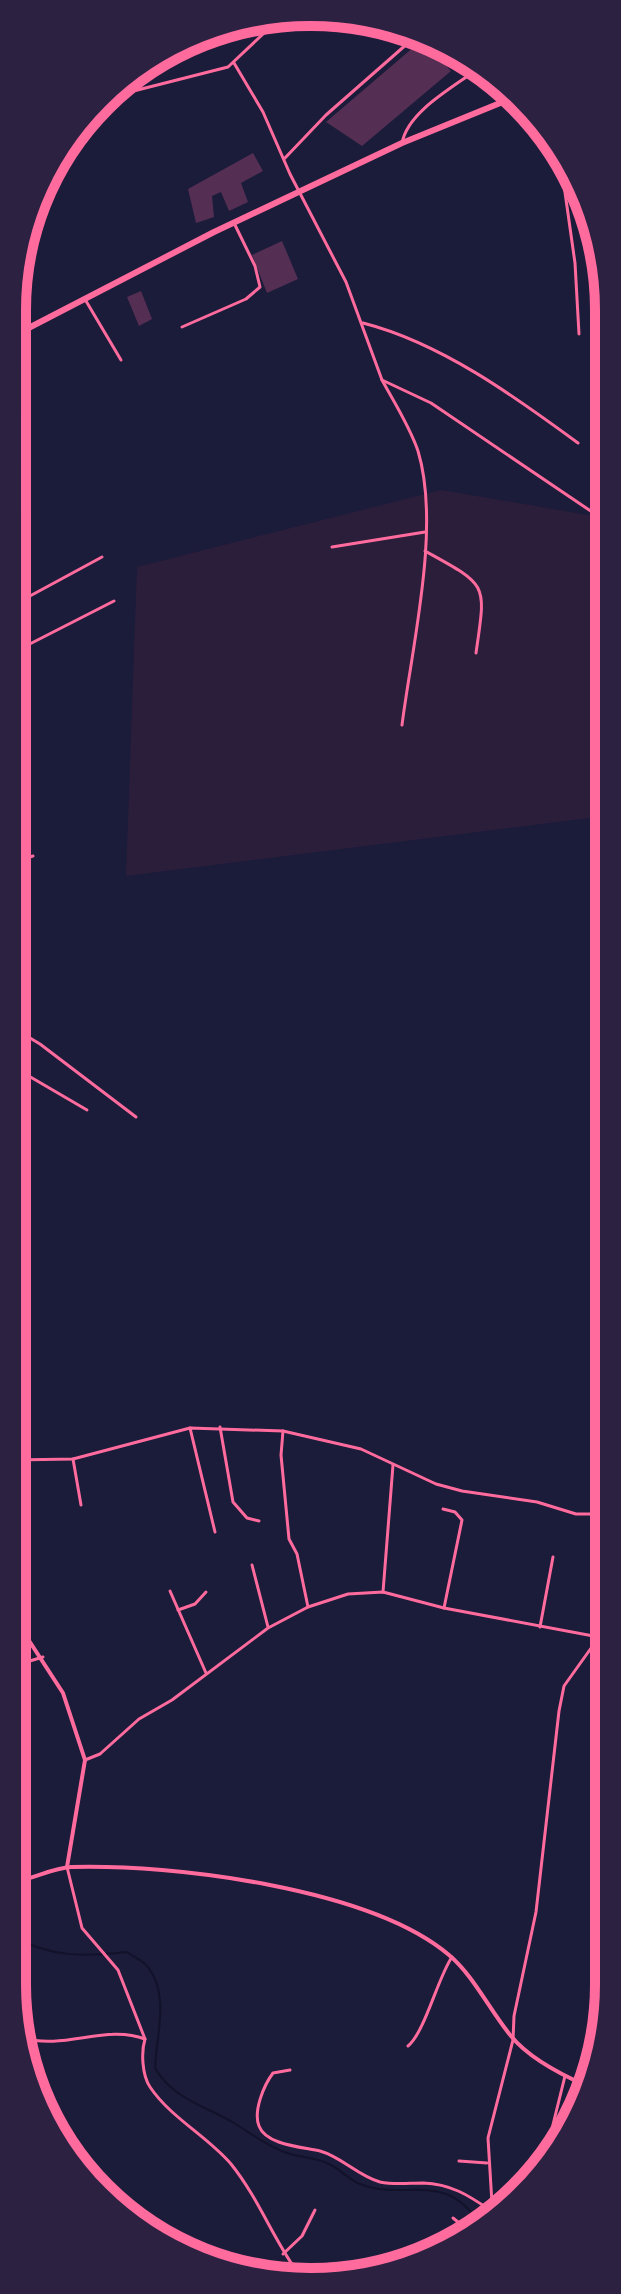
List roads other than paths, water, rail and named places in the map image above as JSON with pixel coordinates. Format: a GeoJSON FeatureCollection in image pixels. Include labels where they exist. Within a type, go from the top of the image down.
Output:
{"type":"FeatureCollection","features":[{"type":"Feature","properties":{"kind":"main road"},"geometry":{"type":"LineString","coordinates":[[26,329],[402,143],[503,102]]}},
{"type":"Feature","properties":{"kind":"street"},"geometry":{"type":"LineString","coordinates":[[128,93],[200,76],[234,63],[269,29]]}},
{"type":"Feature","properties":{"kind":"street"},"geometry":{"type":"LineString","coordinates":[[285,158],[326,115],[408,43]]}},
{"type":"Feature","properties":{"kind":"street"},"geometry":{"type":"LineString","coordinates":[[234,63],[263,112],[346,282],[382,380],[417,448],[425,551],[402,725]]}},
{"type":"Feature","properties":{"kind":"street"},"geometry":{"type":"LineString","coordinates":[[402,143],[404,130],[414,119],[470,75]]}},
{"type":"Feature","properties":{"kind":"street"},"geometry":{"type":"LineString","coordinates":[[563,180],[575,263],[579,334]]}},
{"type":"Feature","properties":{"kind":"street"},"geometry":{"type":"LineString","coordinates":[[182,327],[246,299],[260,287],[255,266],[234,224]]}},
{"type":"Feature","properties":{"kind":"street"},"geometry":{"type":"LineString","coordinates":[[85,299],[121,360]]}},
{"type":"Feature","properties":{"kind":"street"},"geometry":{"type":"LineString","coordinates":[[361,323],[385,329],[428,348],[493,385],[578,443]]}},
{"type":"Feature","properties":{"kind":"street"},"geometry":{"type":"LineString","coordinates":[[382,380],[431,403],[595,514]]}},
{"type":"Feature","properties":{"kind":"street"},"geometry":{"type":"LineString","coordinates":[[332,547],[425,532]]}},
{"type":"Feature","properties":{"kind":"street"},"geometry":{"type":"LineString","coordinates":[[425,551],[479,586],[484,598],[476,653]]}},
{"type":"Feature","properties":{"kind":"street"},"geometry":{"type":"LineString","coordinates":[[26,598],[102,557]]}},
{"type":"Feature","properties":{"kind":"street"},"geometry":{"type":"LineString","coordinates":[[26,646],[114,601]]}},
{"type":"Feature","properties":{"kind":"street"},"geometry":{"type":"LineString","coordinates":[[26,858],[33,856]]}},
{"type":"Feature","properties":{"kind":"street"},"geometry":{"type":"LineString","coordinates":[[26,1037],[136,1117]]}},
{"type":"Feature","properties":{"kind":"street"},"geometry":{"type":"LineString","coordinates":[[26,1074],[87,1110]]}},
{"type":"Feature","properties":{"kind":"street"},"geometry":{"type":"LineString","coordinates":[[220,1427],[233,1502],[247,1518],[259,1521]]}},
{"type":"Feature","properties":{"kind":"street"},"geometry":{"type":"LineString","coordinates":[[190,1428],[215,1532]]}},
{"type":"Feature","properties":{"kind":"street"},"geometry":{"type":"LineString","coordinates":[[26,1460],[73,1459],[190,1428],[283,1431],[361,1449],[393,1465],[462,1491],[537,1502],[576,1514],[595,1514]]}},
{"type":"Feature","properties":{"kind":"street"},"geometry":{"type":"LineString","coordinates":[[283,1431],[281,1455],[289,1539],[299,1563],[308,1607]]}},
{"type":"Feature","properties":{"kind":"street"},"geometry":{"type":"LineString","coordinates":[[73,1459],[81,1505]]}},
{"type":"Feature","properties":{"kind":"street"},"geometry":{"type":"LineString","coordinates":[[383,1592],[393,1465]]}},
{"type":"Feature","properties":{"kind":"street"},"geometry":{"type":"LineString","coordinates":[[443,1509],[455,1512],[462,1520],[444,1608]]}},
{"type":"Feature","properties":{"kind":"street"},"geometry":{"type":"LineString","coordinates":[[540,1627],[553,1557]]}},
{"type":"Feature","properties":{"kind":"street"},"geometry":{"type":"LineString","coordinates":[[252,1565],[268,1628]]}},
{"type":"Feature","properties":{"kind":"street"},"geometry":{"type":"LineString","coordinates":[[170,1591],[206,1673]]}},
{"type":"Feature","properties":{"kind":"street"},"geometry":{"type":"LineString","coordinates":[[178,1610],[195,1604],[206,1592]]}},
{"type":"Feature","properties":{"kind":"street"},"geometry":{"type":"LineString","coordinates":[[85,1760],[100,1754],[139,1719],[268,1628],[308,1607],[348,1594],[383,1592],[444,1608],[595,1636]]}},
{"type":"Feature","properties":{"kind":"street"},"geometry":{"type":"LineString","coordinates":[[26,1634],[63,1693],[85,1760],[67,1867],[75,1910],[82,1928],[118,1970],[145,2039],[143,2048],[149,2085],[185,2124],[230,2163],[293,2267]]}},
{"type":"Feature","properties":{"kind":"street"},"geometry":{"type":"LineString","coordinates":[[491,2203],[487,2163],[492,2115],[513,2040],[514,2016],[536,1912],[559,1711],[564,1686],[595,1645]]}},
{"type":"Feature","properties":{"kind":"street"},"geometry":{"type":"LineString","coordinates":[[26,1662],[43,1657]]}},
{"type":"Feature","properties":{"kind":"street"},"geometry":{"type":"LineString","coordinates":[[26,1878],[67,1867],[148,1869],[315,1894],[381,1914],[425,1937],[452,1957],[513,2040],[577,2082]]}},
{"type":"Feature","properties":{"kind":"street"},"geometry":{"type":"LineString","coordinates":[[408,2046],[414,2041],[423,2016],[436,1997],[452,1957]]}},
{"type":"Feature","properties":{"kind":"street"},"geometry":{"type":"LineString","coordinates":[[31,2039],[62,2043],[114,2034],[145,2039]]}},
{"type":"Feature","properties":{"kind":"street"},"geometry":{"type":"LineString","coordinates":[[290,2070],[273,2073],[267,2080],[257,2118],[259,2127],[267,2136],[324,2152],[368,2178],[385,2183],[425,2183],[464,2191],[486,2207]]}},
{"type":"Feature","properties":{"kind":"street"},"geometry":{"type":"LineString","coordinates":[[550,2138],[565,2076]]}},
{"type":"Feature","properties":{"kind":"street"},"geometry":{"type":"LineString","coordinates":[[459,2161],[487,2163]]}},
{"type":"Feature","properties":{"kind":"street"},"geometry":{"type":"LineString","coordinates":[[283,2254],[302,2236],[315,2210]]}},
{"type":"Feature","properties":{"kind":"street"},"geometry":{"type":"LineString","coordinates":[[453,2218],[461,2225]]}},
{"type":"Feature","properties":{"kind":"waterway"},"geometry":{"type":"LineString","coordinates":[[26,1944],[68,1954],[127,1952],[146,1965],[159,1990],[155,2068],[180,2095],[273,2147],[324,2162],[360,2184],[377,2189],[439,2192],[454,2198],[474,2216]]}}]}
